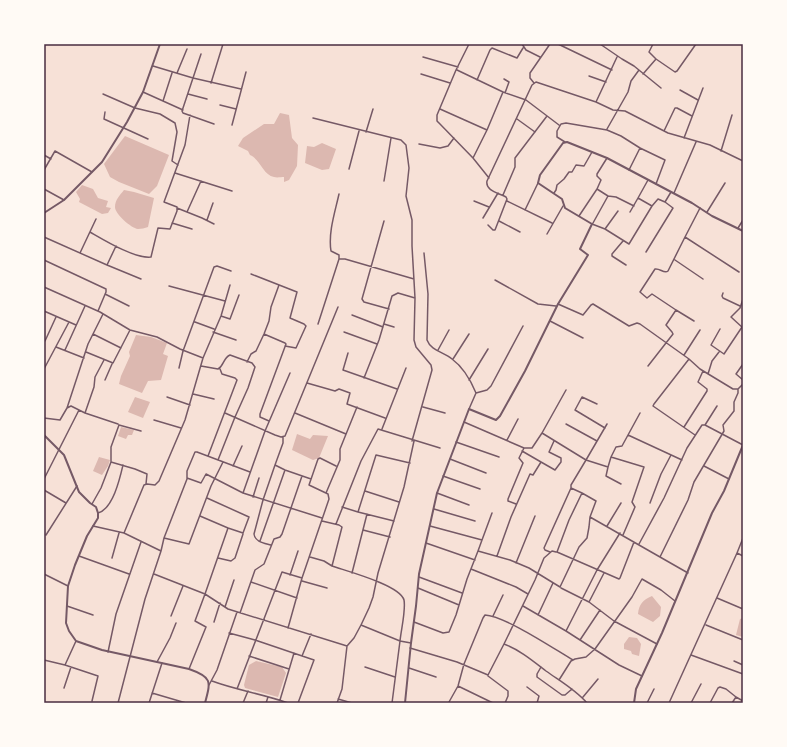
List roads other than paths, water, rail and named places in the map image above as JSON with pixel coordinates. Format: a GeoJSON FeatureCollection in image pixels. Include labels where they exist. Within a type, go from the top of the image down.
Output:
{"type":"FeatureCollection","features":[{"type":"Feature","properties":{"kind":"street"},"geometry":{"type":"LineString","coordinates":[[44,212],[64,200],[102,162],[124,128],[143,92],[160,44]]}},
{"type":"Feature","properties":{"kind":"street"},"geometry":{"type":"LineString","coordinates":[[211,83],[223,44]]}},
{"type":"Feature","properties":{"kind":"street"},"geometry":{"type":"LineString","coordinates":[[469,44],[450,83],[437,115],[437,121],[473,158],[489,178]]}},
{"type":"Feature","properties":{"kind":"street"},"geometry":{"type":"LineString","coordinates":[[477,80],[492,48],[496,48],[518,58],[523,48],[522,44]]}},
{"type":"Feature","properties":{"kind":"street"},"geometry":{"type":"LineString","coordinates":[[534,83],[529,76],[550,44]]}},
{"type":"Feature","properties":{"kind":"street"},"geometry":{"type":"LineString","coordinates":[[558,44],[612,70]]}},
{"type":"Feature","properties":{"kind":"street"},"geometry":{"type":"LineString","coordinates":[[600,44],[634,66],[661,88]]}},
{"type":"Feature","properties":{"kind":"street"},"geometry":{"type":"LineString","coordinates":[[653,44],[649,52],[656,59],[676,72],[696,44]]}},
{"type":"Feature","properties":{"kind":"street"},"geometry":{"type":"LineString","coordinates":[[523,48],[541,58]]}},
{"type":"Feature","properties":{"kind":"street"},"geometry":{"type":"LineString","coordinates":[[177,74],[187,49]]}},
{"type":"Feature","properties":{"kind":"street"},"geometry":{"type":"LineString","coordinates":[[183,110],[201,54]]}},
{"type":"Feature","properties":{"kind":"street"},"geometry":{"type":"LineString","coordinates":[[596,102],[618,56]]}},
{"type":"Feature","properties":{"kind":"street"},"geometry":{"type":"LineString","coordinates":[[423,57],[457,69],[477,80],[526,100],[559,125]]}},
{"type":"Feature","properties":{"kind":"street"},"geometry":{"type":"LineString","coordinates":[[643,74],[656,59]]}},
{"type":"Feature","properties":{"kind":"street"},"geometry":{"type":"LineString","coordinates":[[153,66],[211,83],[241,89]]}},
{"type":"Feature","properties":{"kind":"street"},"geometry":{"type":"LineString","coordinates":[[607,130],[628,92],[631,81],[639,70]]}},
{"type":"Feature","properties":{"kind":"street"},"geometry":{"type":"LineString","coordinates":[[163,101],[172,72]]}},
{"type":"Feature","properties":{"kind":"street"},"geometry":{"type":"LineString","coordinates":[[232,125],[246,72]]}},
{"type":"Feature","properties":{"kind":"street"},"geometry":{"type":"LineString","coordinates":[[421,74],[450,83]]}},
{"type":"Feature","properties":{"kind":"street"},"geometry":{"type":"LineString","coordinates":[[589,76],[606,82]]}},
{"type":"Feature","properties":{"kind":"street"},"geometry":{"type":"LineString","coordinates":[[473,158],[488,130],[509,82],[504,79]]}},
{"type":"Feature","properties":{"kind":"street"},"geometry":{"type":"LineString","coordinates":[[534,83],[538,82],[596,102],[617,111],[626,111],[664,131],[721,150],[743,161]]}},
{"type":"Feature","properties":{"kind":"street"},"geometry":{"type":"LineString","coordinates":[[534,83],[516,118],[489,178],[487,187],[506,197],[507,201],[552,223]]}},
{"type":"Feature","properties":{"kind":"street"},"geometry":{"type":"LineString","coordinates":[[684,138],[703,88]]}},
{"type":"Feature","properties":{"kind":"street"},"geometry":{"type":"LineString","coordinates":[[680,90],[698,100]]}},
{"type":"Feature","properties":{"kind":"street"},"geometry":{"type":"LineString","coordinates":[[143,92],[183,110],[182,113],[214,124]]}},
{"type":"Feature","properties":{"kind":"street"},"geometry":{"type":"LineString","coordinates":[[103,94],[134,108],[156,112],[175,123],[177,132],[172,161],[178,165]]}},
{"type":"Feature","properties":{"kind":"street"},"geometry":{"type":"LineString","coordinates":[[188,94],[207,99]]}},
{"type":"Feature","properties":{"kind":"street"},"geometry":{"type":"LineString","coordinates":[[220,105],[236,109]]}},
{"type":"Feature","properties":{"kind":"street"},"geometry":{"type":"LineString","coordinates":[[664,131],[675,108],[678,108],[692,116]]}},
{"type":"Feature","properties":{"kind":"street"},"geometry":{"type":"LineString","coordinates":[[366,132],[373,109]]}},
{"type":"Feature","properties":{"kind":"street"},"geometry":{"type":"LineString","coordinates":[[440,109],[488,130]]}},
{"type":"Feature","properties":{"kind":"street"},"geometry":{"type":"LineString","coordinates":[[105,112],[104,118],[148,138]]}},
{"type":"Feature","properties":{"kind":"street"},"geometry":{"type":"LineString","coordinates":[[190,115],[185,143],[164,202],[214,224]]}},
{"type":"Feature","properties":{"kind":"street"},"geometry":{"type":"LineString","coordinates":[[721,150],[732,115]]}},
{"type":"Feature","properties":{"kind":"street"},"geometry":{"type":"LineString","coordinates":[[503,195],[515,167],[515,158],[547,116]]}},
{"type":"Feature","properties":{"kind":"street"},"geometry":{"type":"LineString","coordinates":[[313,118],[404,142],[409,172],[406,196],[412,220],[415,343],[420,353],[431,365],[432,370],[413,441],[410,463],[400,502],[376,580],[371,603],[354,638],[347,646],[342,689],[337,703]]}},
{"type":"Feature","properties":{"kind":"street"},"geometry":{"type":"LineString","coordinates":[[516,118],[535,132]]}},
{"type":"Feature","properties":{"kind":"street"},"geometry":{"type":"LineString","coordinates":[[559,125],[566,123],[607,130],[665,160],[656,184]]}},
{"type":"Feature","properties":{"kind":"street"},"geometry":{"type":"LineString","coordinates":[[559,125],[557,137],[565,142],[607,158],[743,231]]}},
{"type":"Feature","properties":{"kind":"street"},"geometry":{"type":"LineString","coordinates":[[349,169],[360,131]]}},
{"type":"Feature","properties":{"kind":"street"},"geometry":{"type":"LineString","coordinates":[[384,181],[391,138]]}},
{"type":"Feature","properties":{"kind":"street"},"geometry":{"type":"LineString","coordinates":[[419,144],[440,148],[448,146],[454,138]]}},
{"type":"Feature","properties":{"kind":"street"},"geometry":{"type":"LineString","coordinates":[[674,193],[696,141]]}},
{"type":"Feature","properties":{"kind":"street"},"geometry":{"type":"LineString","coordinates":[[525,210],[538,183],[540,175],[565,142]]}},
{"type":"Feature","properties":{"kind":"street"},"geometry":{"type":"LineString","coordinates":[[629,170],[640,148]]}},
{"type":"Feature","properties":{"kind":"street"},"geometry":{"type":"LineString","coordinates":[[44,170],[56,151],[92,172]]}},
{"type":"Feature","properties":{"kind":"street"},"geometry":{"type":"LineString","coordinates":[[554,193],[557,185],[569,172],[572,172],[576,165],[584,166],[592,152]]}},
{"type":"Feature","properties":{"kind":"street"},"geometry":{"type":"LineString","coordinates":[[44,155],[51,159]]}},
{"type":"Feature","properties":{"kind":"street"},"geometry":{"type":"LineString","coordinates":[[579,216],[597,189],[601,180],[597,174],[607,158]]}},
{"type":"Feature","properties":{"kind":"street"},"geometry":{"type":"LineString","coordinates":[[175,173],[232,191]]}},
{"type":"Feature","properties":{"kind":"street"},"geometry":{"type":"LineString","coordinates":[[630,212],[648,180]]}},
{"type":"Feature","properties":{"kind":"street"},"geometry":{"type":"LineString","coordinates":[[187,212],[201,181]]}},
{"type":"Feature","properties":{"kind":"street"},"geometry":{"type":"LineString","coordinates":[[538,183],[564,201],[563,206],[547,234]]}},
{"type":"Feature","properties":{"kind":"street"},"geometry":{"type":"LineString","coordinates":[[706,212],[725,184]]}},
{"type":"Feature","properties":{"kind":"street"},"geometry":{"type":"LineString","coordinates":[[44,189],[64,200]]}},
{"type":"Feature","properties":{"kind":"street"},"geometry":{"type":"LineString","coordinates":[[597,189],[608,196],[616,197],[634,206]]}},
{"type":"Feature","properties":{"kind":"street"},"geometry":{"type":"LineString","coordinates":[[665,202],[671,191]]}},
{"type":"Feature","properties":{"kind":"street"},"geometry":{"type":"LineString","coordinates":[[483,218],[498,193]]}},
{"type":"Feature","properties":{"kind":"street"},"geometry":{"type":"LineString","coordinates":[[318,324],[339,259],[337,254],[331,251],[331,246],[333,224],[339,194]]}},
{"type":"Feature","properties":{"kind":"street"},"geometry":{"type":"LineString","coordinates":[[470,409],[493,419],[497,419],[558,305],[588,255],[580,249],[608,196]]}},
{"type":"Feature","properties":{"kind":"street"},"geometry":{"type":"LineString","coordinates":[[638,198],[652,206]]}},
{"type":"Feature","properties":{"kind":"street"},"geometry":{"type":"LineString","coordinates":[[563,206],[629,244],[652,206],[658,200],[665,202],[673,208],[646,252]]}},
{"type":"Feature","properties":{"kind":"street"},"geometry":{"type":"LineString","coordinates":[[474,201],[489,207]]}},
{"type":"Feature","properties":{"kind":"street"},"geometry":{"type":"LineString","coordinates":[[488,225],[495,230],[507,201]]}},
{"type":"Feature","properties":{"kind":"street"},"geometry":{"type":"LineString","coordinates":[[207,220],[213,203]]}},
{"type":"Feature","properties":{"kind":"street"},"geometry":{"type":"LineString","coordinates":[[90,232],[116,246],[150,258],[158,228],[170,230],[177,208]]}},
{"type":"Feature","properties":{"kind":"street"},"geometry":{"type":"LineString","coordinates":[[694,321],[652,294],[647,298],[640,293],[655,269],[667,272],[675,260],[700,208]]}},
{"type":"Feature","properties":{"kind":"street"},"geometry":{"type":"LineString","coordinates":[[605,229],[618,211]]}},
{"type":"Feature","properties":{"kind":"street"},"geometry":{"type":"LineString","coordinates":[[80,253],[96,219]]}},
{"type":"Feature","properties":{"kind":"street"},"geometry":{"type":"LineString","coordinates":[[738,228],[743,220]]}},
{"type":"Feature","properties":{"kind":"street"},"geometry":{"type":"LineString","coordinates":[[384,221],[362,299],[363,301],[389,309]]}},
{"type":"Feature","properties":{"kind":"street"},"geometry":{"type":"LineString","coordinates":[[499,221],[520,232]]}},
{"type":"Feature","properties":{"kind":"street"},"geometry":{"type":"LineString","coordinates":[[172,223],[192,229]]}},
{"type":"Feature","properties":{"kind":"street"},"geometry":{"type":"LineString","coordinates":[[44,237],[141,279]]}},
{"type":"Feature","properties":{"kind":"street"},"geometry":{"type":"LineString","coordinates":[[686,237],[739,272]]}},
{"type":"Feature","properties":{"kind":"street"},"geometry":{"type":"LineString","coordinates":[[624,241],[612,254],[612,256],[626,266]]}},
{"type":"Feature","properties":{"kind":"street"},"geometry":{"type":"LineString","coordinates":[[107,265],[116,246]]}},
{"type":"Feature","properties":{"kind":"street"},"geometry":{"type":"LineString","coordinates":[[404,703],[410,648],[409,643],[414,622],[419,576],[437,493],[476,393],[469,380],[453,359],[431,346],[427,340],[428,294],[424,253]]}},
{"type":"Feature","properties":{"kind":"street"},"geometry":{"type":"LineString","coordinates":[[339,259],[345,259],[414,279]]}},
{"type":"Feature","properties":{"kind":"street"},"geometry":{"type":"LineString","coordinates":[[44,260],[104,287],[106,290],[105,294],[97,311]]}},
{"type":"Feature","properties":{"kind":"street"},"geometry":{"type":"LineString","coordinates":[[675,260],[703,279]]}},
{"type":"Feature","properties":{"kind":"street"},"geometry":{"type":"LineString","coordinates":[[179,368],[183,351],[215,266],[231,271]]}},
{"type":"Feature","properties":{"kind":"street"},"geometry":{"type":"LineString","coordinates":[[251,274],[297,292],[290,318],[306,326],[296,348],[285,346]]}},
{"type":"Feature","properties":{"kind":"street"},"geometry":{"type":"LineString","coordinates":[[495,280],[538,304],[558,305],[583,316],[593,304],[629,326],[637,323],[640,324],[684,355],[703,371],[733,389],[738,389]]}},
{"type":"Feature","properties":{"kind":"street"},"geometry":{"type":"LineString","coordinates":[[146,484],[154,485],[158,483],[190,405],[203,358],[221,316],[230,285]]}},
{"type":"Feature","properties":{"kind":"street"},"geometry":{"type":"LineString","coordinates":[[247,362],[251,354],[256,351],[264,334],[269,321],[271,307],[279,285]]}},
{"type":"Feature","properties":{"kind":"street"},"geometry":{"type":"LineString","coordinates":[[169,286],[225,301]]}},
{"type":"Feature","properties":{"kind":"street"},"geometry":{"type":"LineString","coordinates":[[44,287],[97,311],[130,330],[157,337],[183,351],[203,358]]}},
{"type":"Feature","properties":{"kind":"street"},"geometry":{"type":"LineString","coordinates":[[723,293],[723,298],[743,310]]}},
{"type":"Feature","properties":{"kind":"street"},"geometry":{"type":"LineString","coordinates":[[105,294],[129,306]]}},
{"type":"Feature","properties":{"kind":"street"},"geometry":{"type":"LineString","coordinates":[[364,378],[394,294],[415,298]]}},
{"type":"Feature","properties":{"kind":"street"},"geometry":{"type":"LineString","coordinates":[[221,316],[230,319],[239,295]]}},
{"type":"Feature","properties":{"kind":"street"},"geometry":{"type":"LineString","coordinates":[[720,329],[711,345],[719,352],[725,354],[742,328],[732,317],[740,307],[743,299]]}},
{"type":"Feature","properties":{"kind":"street"},"geometry":{"type":"LineString","coordinates":[[64,350],[86,306]]}},
{"type":"Feature","properties":{"kind":"street"},"geometry":{"type":"LineString","coordinates":[[271,545],[255,539],[254,534],[263,500],[283,443],[283,437],[286,434],[295,413],[338,307]]}},
{"type":"Feature","properties":{"kind":"street"},"geometry":{"type":"LineString","coordinates":[[648,366],[667,343],[673,333],[666,325],[676,310]]}},
{"type":"Feature","properties":{"kind":"street"},"geometry":{"type":"LineString","coordinates":[[44,311],[76,325]]}},
{"type":"Feature","properties":{"kind":"street"},"geometry":{"type":"LineString","coordinates":[[44,418],[60,420],[67,408],[86,352],[103,314]]}},
{"type":"Feature","properties":{"kind":"street"},"geometry":{"type":"LineString","coordinates":[[352,316],[383,326],[394,327]]}},
{"type":"Feature","properties":{"kind":"street"},"geometry":{"type":"LineString","coordinates":[[45,341],[56,317]]}},
{"type":"Feature","properties":{"kind":"street"},"geometry":{"type":"LineString","coordinates":[[550,321],[584,338]]}},
{"type":"Feature","properties":{"kind":"street"},"geometry":{"type":"LineString","coordinates":[[44,369],[69,322]]}},
{"type":"Feature","properties":{"kind":"street"},"geometry":{"type":"LineString","coordinates":[[195,322],[214,330]]}},
{"type":"Feature","properties":{"kind":"street"},"geometry":{"type":"LineString","coordinates":[[476,393],[487,390],[491,386],[523,326]]}},
{"type":"Feature","properties":{"kind":"street"},"geometry":{"type":"LineString","coordinates":[[105,380],[130,330]]}},
{"type":"Feature","properties":{"kind":"street"},"geometry":{"type":"LineString","coordinates":[[438,350],[449,330]]}},
{"type":"Feature","properties":{"kind":"street"},"geometry":{"type":"LineString","coordinates":[[684,355],[700,330]]}},
{"type":"Feature","properties":{"kind":"street"},"geometry":{"type":"LineString","coordinates":[[213,332],[236,340]]}},
{"type":"Feature","properties":{"kind":"street"},"geometry":{"type":"LineString","coordinates":[[344,332],[377,344]]}},
{"type":"Feature","properties":{"kind":"street"},"geometry":{"type":"LineString","coordinates":[[93,334],[121,348]]}},
{"type":"Feature","properties":{"kind":"street"},"geometry":{"type":"LineString","coordinates":[[264,334],[285,342],[285,346],[260,414],[260,416],[269,421]]}},
{"type":"Feature","properties":{"kind":"street"},"geometry":{"type":"LineString","coordinates":[[453,359],[469,334]]}},
{"type":"Feature","properties":{"kind":"street"},"geometry":{"type":"LineString","coordinates":[[56,347],[84,358]]}},
{"type":"Feature","properties":{"kind":"street"},"geometry":{"type":"LineString","coordinates":[[469,380],[488,349]]}},
{"type":"Feature","properties":{"kind":"street"},"geometry":{"type":"LineString","coordinates":[[86,352],[113,363]]}},
{"type":"Feature","properties":{"kind":"street"},"geometry":{"type":"LineString","coordinates":[[708,374],[712,361],[719,352]]}},
{"type":"Feature","properties":{"kind":"street"},"geometry":{"type":"LineString","coordinates":[[348,353],[343,370],[397,389]]}},
{"type":"Feature","properties":{"kind":"street"},"geometry":{"type":"LineString","coordinates":[[208,456],[237,380],[221,373],[220,368],[226,357],[230,355],[254,365],[255,371],[218,460]]}},
{"type":"Feature","properties":{"kind":"street"},"geometry":{"type":"LineString","coordinates":[[689,359],[653,406],[695,435]]}},
{"type":"Feature","properties":{"kind":"street"},"geometry":{"type":"LineString","coordinates":[[85,413],[94,388],[95,377],[104,360]]}},
{"type":"Feature","properties":{"kind":"street"},"geometry":{"type":"LineString","coordinates":[[743,364],[736,374],[743,380]]}},
{"type":"Feature","properties":{"kind":"street"},"geometry":{"type":"LineString","coordinates":[[201,366],[213,369],[220,368]]}},
{"type":"Feature","properties":{"kind":"street"},"geometry":{"type":"LineString","coordinates":[[381,430],[406,368]]}},
{"type":"Feature","properties":{"kind":"street"},"geometry":{"type":"LineString","coordinates":[[684,428],[707,391],[707,389],[698,382],[703,371]]}},
{"type":"Feature","properties":{"kind":"street"},"geometry":{"type":"LineString","coordinates":[[243,494],[265,431],[290,373]]}},
{"type":"Feature","properties":{"kind":"street"},"geometry":{"type":"LineString","coordinates":[[307,383],[335,391],[339,389],[350,393],[347,404],[385,418]]}},
{"type":"Feature","properties":{"kind":"street"},"geometry":{"type":"LineString","coordinates":[[660,557],[688,500],[694,482],[722,435],[724,425],[734,411],[734,403],[738,389],[743,384]]}},
{"type":"Feature","properties":{"kind":"street"},"geometry":{"type":"LineString","coordinates":[[464,421],[524,448],[532,448],[534,447],[566,390]]}},
{"type":"Feature","properties":{"kind":"street"},"geometry":{"type":"LineString","coordinates":[[192,394],[214,399]]}},
{"type":"Feature","properties":{"kind":"street"},"geometry":{"type":"LineString","coordinates":[[167,397],[190,405]]}},
{"type":"Feature","properties":{"kind":"street"},"geometry":{"type":"LineString","coordinates":[[597,404],[582,397],[575,410],[605,428]]}},
{"type":"Feature","properties":{"kind":"street"},"geometry":{"type":"LineString","coordinates":[[67,408],[71,406],[85,413],[141,431]]}},
{"type":"Feature","properties":{"kind":"street"},"geometry":{"type":"LineString","coordinates":[[639,545],[695,435],[702,425],[705,425],[717,406]]}},
{"type":"Feature","properties":{"kind":"street"},"geometry":{"type":"LineString","coordinates":[[326,493],[341,457],[339,451],[357,407]]}},
{"type":"Feature","properties":{"kind":"street"},"geometry":{"type":"LineString","coordinates":[[423,407],[445,413]]}},
{"type":"Feature","properties":{"kind":"street"},"geometry":{"type":"LineString","coordinates":[[44,479],[79,410]]}},
{"type":"Feature","properties":{"kind":"street"},"geometry":{"type":"LineString","coordinates":[[225,413],[265,431],[283,437]]}},
{"type":"Feature","properties":{"kind":"street"},"geometry":{"type":"LineString","coordinates":[[295,413],[346,434]]}},
{"type":"Feature","properties":{"kind":"street"},"geometry":{"type":"LineString","coordinates":[[621,484],[606,476],[608,467],[616,447],[622,446],[640,413]]}},
{"type":"Feature","properties":{"kind":"street"},"geometry":{"type":"LineString","coordinates":[[507,440],[518,419]]}},
{"type":"Feature","properties":{"kind":"street"},"geometry":{"type":"LineString","coordinates":[[154,420],[181,428]]}},
{"type":"Feature","properties":{"kind":"street"},"geometry":{"type":"LineString","coordinates":[[92,504],[101,488],[111,462],[111,447],[119,424]]}},
{"type":"Feature","properties":{"kind":"street"},"geometry":{"type":"LineString","coordinates":[[566,424],[597,441]]}},
{"type":"Feature","properties":{"kind":"street"},"geometry":{"type":"LineString","coordinates":[[607,424],[571,484],[571,488],[544,548],[545,550],[557,552],[619,579],[634,542]]}},
{"type":"Feature","properties":{"kind":"street"},"geometry":{"type":"LineString","coordinates":[[634,703],[636,689],[743,445],[705,425]]}},
{"type":"Feature","properties":{"kind":"street"},"geometry":{"type":"LineString","coordinates":[[336,524],[362,458],[377,430],[440,448]]}},
{"type":"Feature","properties":{"kind":"street"},"geometry":{"type":"LineString","coordinates":[[542,433],[586,460],[608,467]]}},
{"type":"Feature","properties":{"kind":"street"},"geometry":{"type":"LineString","coordinates":[[44,435],[59,450],[66,460],[79,492],[96,507],[98,513],[98,518],[79,556],[68,586],[66,623],[68,631],[76,641],[108,652],[189,669],[202,674],[208,679],[209,684],[205,703]]}},
{"type":"Feature","properties":{"kind":"street"},"geometry":{"type":"LineString","coordinates":[[628,435],[682,460]]}},
{"type":"Feature","properties":{"kind":"street"},"geometry":{"type":"LineString","coordinates":[[522,451],[554,470],[561,462],[561,458],[549,451],[555,441]]}},
{"type":"Feature","properties":{"kind":"street"},"geometry":{"type":"LineString","coordinates":[[456,442],[499,457]]}},
{"type":"Feature","properties":{"kind":"street"},"geometry":{"type":"LineString","coordinates":[[233,466],[242,446]]}},
{"type":"Feature","properties":{"kind":"street"},"geometry":{"type":"LineString","coordinates":[[517,504],[508,501],[508,499],[523,463],[519,458],[524,448]]}},
{"type":"Feature","properties":{"kind":"street"},"geometry":{"type":"LineString","coordinates":[[118,703],[145,599],[164,538],[187,478],[187,471],[195,452],[250,472]]}},
{"type":"Feature","properties":{"kind":"street"},"geometry":{"type":"LineString","coordinates":[[358,512],[376,455],[410,463]]}},
{"type":"Feature","properties":{"kind":"street"},"geometry":{"type":"LineString","coordinates":[[650,503],[661,474],[671,455]]}},
{"type":"Feature","properties":{"kind":"street"},"geometry":{"type":"LineString","coordinates":[[566,631],[597,570],[621,534],[635,507],[632,502],[644,468],[611,457]]}},
{"type":"Feature","properties":{"kind":"street"},"geometry":{"type":"LineString","coordinates":[[288,628],[302,578],[329,499],[328,494],[310,485],[311,479],[318,458],[336,466]]}},
{"type":"Feature","properties":{"kind":"street"},"geometry":{"type":"LineString","coordinates":[[450,459],[486,473]]}},
{"type":"Feature","properties":{"kind":"street"},"geometry":{"type":"LineString","coordinates":[[111,462],[147,474],[146,484],[124,533]]}},
{"type":"Feature","properties":{"kind":"street"},"geometry":{"type":"LineString","coordinates":[[164,538],[189,544],[223,462]]}},
{"type":"Feature","properties":{"kind":"street"},"geometry":{"type":"LineString","coordinates":[[497,556],[530,474],[533,475],[540,462]]}},
{"type":"Feature","properties":{"kind":"street"},"geometry":{"type":"LineString","coordinates":[[98,513],[104,510],[111,499],[118,484],[123,465]]}},
{"type":"Feature","properties":{"kind":"street"},"geometry":{"type":"LineString","coordinates":[[275,465],[311,479]]}},
{"type":"Feature","properties":{"kind":"street"},"geometry":{"type":"LineString","coordinates":[[704,466],[729,479]]}},
{"type":"Feature","properties":{"kind":"street"},"geometry":{"type":"LineString","coordinates":[[260,542],[285,470]]}},
{"type":"Feature","properties":{"kind":"street"},"geometry":{"type":"LineString","coordinates":[[187,478],[201,483],[206,474],[243,494],[341,526],[342,529],[332,566]]}},
{"type":"Feature","properties":{"kind":"street"},"geometry":{"type":"LineString","coordinates":[[240,613],[255,570],[264,564],[274,539],[280,537],[282,534],[292,509],[302,476]]}},
{"type":"Feature","properties":{"kind":"street"},"geometry":{"type":"LineString","coordinates":[[443,476],[480,489]]}},
{"type":"Feature","properties":{"kind":"street"},"geometry":{"type":"LineString","coordinates":[[253,497],[259,478]]}},
{"type":"Feature","properties":{"kind":"street"},"geometry":{"type":"LineString","coordinates":[[46,535],[77,486]]}},
{"type":"Feature","properties":{"kind":"street"},"geometry":{"type":"LineString","coordinates":[[560,587],[579,547],[587,538],[590,517],[596,501],[571,488]]}},
{"type":"Feature","properties":{"kind":"street"},"geometry":{"type":"LineString","coordinates":[[44,490],[66,503]]}},
{"type":"Feature","properties":{"kind":"street"},"geometry":{"type":"LineString","coordinates":[[365,491],[400,502]]}},
{"type":"Feature","properties":{"kind":"street"},"geometry":{"type":"LineString","coordinates":[[437,493],[469,505]]}},
{"type":"Feature","properties":{"kind":"street"},"geometry":{"type":"LineString","coordinates":[[557,552],[569,520],[582,493]]}},
{"type":"Feature","properties":{"kind":"street"},"geometry":{"type":"LineString","coordinates":[[207,498],[248,516],[249,518],[235,558],[231,561],[218,558]]}},
{"type":"Feature","properties":{"kind":"street"},"geometry":{"type":"LineString","coordinates":[[607,526],[620,503]]}},
{"type":"Feature","properties":{"kind":"street"},"geometry":{"type":"LineString","coordinates":[[342,506],[358,512],[394,521]]}},
{"type":"Feature","properties":{"kind":"street"},"geometry":{"type":"LineString","coordinates":[[434,509],[475,521]]}},
{"type":"Feature","properties":{"kind":"street"},"geometry":{"type":"LineString","coordinates":[[414,622],[446,633],[451,628],[462,593],[492,513]]}},
{"type":"Feature","properties":{"kind":"street"},"geometry":{"type":"LineString","coordinates":[[352,573],[367,514]]}},
{"type":"Feature","properties":{"kind":"street"},"geometry":{"type":"LineString","coordinates":[[200,516],[243,533]]}},
{"type":"Feature","properties":{"kind":"street"},"geometry":{"type":"LineString","coordinates":[[516,563],[535,516]]}},
{"type":"Feature","properties":{"kind":"street"},"geometry":{"type":"LineString","coordinates":[[590,517],[688,573]]}},
{"type":"Feature","properties":{"kind":"street"},"geometry":{"type":"LineString","coordinates":[[93,526],[124,533],[161,550]]}},
{"type":"Feature","properties":{"kind":"street"},"geometry":{"type":"LineString","coordinates":[[430,526],[482,540]]}},
{"type":"Feature","properties":{"kind":"street"},"geometry":{"type":"LineString","coordinates":[[189,669],[206,626],[195,621],[206,594],[228,528]]}},
{"type":"Feature","properties":{"kind":"street"},"geometry":{"type":"LineString","coordinates":[[363,530],[390,537]]}},
{"type":"Feature","properties":{"kind":"street"},"geometry":{"type":"LineString","coordinates":[[112,558],[119,532]]}},
{"type":"Feature","properties":{"kind":"street"},"geometry":{"type":"LineString","coordinates":[[669,703],[706,625],[743,538]]}},
{"type":"Feature","properties":{"kind":"street"},"geometry":{"type":"LineString","coordinates":[[108,652],[116,614],[141,542]]}},
{"type":"Feature","properties":{"kind":"street"},"geometry":{"type":"LineString","coordinates":[[426,543],[475,560]]}},
{"type":"Feature","properties":{"kind":"street"},"geometry":{"type":"LineString","coordinates":[[290,575],[298,551]]}},
{"type":"Feature","properties":{"kind":"street"},"geometry":{"type":"LineString","coordinates":[[478,551],[497,556],[539,573],[553,583],[589,602],[614,620],[657,644]]}},
{"type":"Feature","properties":{"kind":"street"},"geometry":{"type":"LineString","coordinates":[[488,675],[539,573],[544,558],[550,552]]}},
{"type":"Feature","properties":{"kind":"street"},"geometry":{"type":"LineString","coordinates":[[737,553],[743,556]]}},
{"type":"Feature","properties":{"kind":"street"},"geometry":{"type":"LineString","coordinates":[[79,556],[129,574]]}},
{"type":"Feature","properties":{"kind":"street"},"geometry":{"type":"LineString","coordinates":[[310,557],[324,561],[332,566],[352,573],[376,580],[403,597],[401,641],[392,703]]}},
{"type":"Feature","properties":{"kind":"street"},"geometry":{"type":"LineString","coordinates":[[472,569],[516,587],[528,594]]}},
{"type":"Feature","properties":{"kind":"street"},"geometry":{"type":"LineString","coordinates":[[237,689],[282,572],[302,578]]}},
{"type":"Feature","properties":{"kind":"street"},"geometry":{"type":"LineString","coordinates":[[589,602],[604,573]]}},
{"type":"Feature","properties":{"kind":"street"},"geometry":{"type":"LineString","coordinates":[[44,574],[68,586]]}},
{"type":"Feature","properties":{"kind":"street"},"geometry":{"type":"LineString","coordinates":[[154,574],[206,594],[228,609],[236,612],[347,646]]}},
{"type":"Feature","properties":{"kind":"street"},"geometry":{"type":"LineString","coordinates":[[419,576],[462,593]]}},
{"type":"Feature","properties":{"kind":"street"},"geometry":{"type":"LineString","coordinates":[[559,680],[573,660],[586,657],[595,649],[614,620],[632,597],[642,579],[661,590],[675,601]]}},
{"type":"Feature","properties":{"kind":"street"},"geometry":{"type":"LineString","coordinates":[[225,606],[234,580]]}},
{"type":"Feature","properties":{"kind":"street"},"geometry":{"type":"LineString","coordinates":[[302,581],[326,588]]}},
{"type":"Feature","properties":{"kind":"street"},"geometry":{"type":"LineString","coordinates":[[251,582],[297,598]]}},
{"type":"Feature","properties":{"kind":"street"},"geometry":{"type":"LineString","coordinates":[[538,615],[553,583]]}},
{"type":"Feature","properties":{"kind":"street"},"geometry":{"type":"LineString","coordinates":[[171,616],[183,585]]}},
{"type":"Feature","properties":{"kind":"street"},"geometry":{"type":"LineString","coordinates":[[418,588],[459,605]]}},
{"type":"Feature","properties":{"kind":"street"},"geometry":{"type":"LineString","coordinates":[[493,616],[503,595]]}},
{"type":"Feature","properties":{"kind":"street"},"geometry":{"type":"LineString","coordinates":[[717,598],[743,610]]}},
{"type":"Feature","properties":{"kind":"street"},"geometry":{"type":"LineString","coordinates":[[214,622],[220,603]]}},
{"type":"Feature","properties":{"kind":"street"},"geometry":{"type":"LineString","coordinates":[[67,606],[93,615]]}},
{"type":"Feature","properties":{"kind":"street"},"geometry":{"type":"LineString","coordinates":[[523,606],[620,665],[642,676]]}},
{"type":"Feature","properties":{"kind":"street"},"geometry":{"type":"LineString","coordinates":[[580,640],[600,610]]}},
{"type":"Feature","properties":{"kind":"street"},"geometry":{"type":"LineString","coordinates":[[209,684],[212,681],[236,612]]}},
{"type":"Feature","properties":{"kind":"street"},"geometry":{"type":"LineString","coordinates":[[449,702],[458,686],[464,664],[484,616],[493,616],[513,625],[573,660]]}},
{"type":"Feature","properties":{"kind":"street"},"geometry":{"type":"LineString","coordinates":[[157,662],[176,623]]}},
{"type":"Feature","properties":{"kind":"street"},"geometry":{"type":"LineString","coordinates":[[361,625],[388,637],[409,643]]}},
{"type":"Feature","properties":{"kind":"street"},"geometry":{"type":"LineString","coordinates":[[706,625],[743,640]]}},
{"type":"Feature","properties":{"kind":"street"},"geometry":{"type":"LineString","coordinates":[[229,633],[314,660],[298,703]]}},
{"type":"Feature","properties":{"kind":"street"},"geometry":{"type":"LineString","coordinates":[[302,656],[311,634]]}},
{"type":"Feature","properties":{"kind":"street"},"geometry":{"type":"LineString","coordinates":[[65,665],[76,641]]}},
{"type":"Feature","properties":{"kind":"street"},"geometry":{"type":"LineString","coordinates":[[504,644],[517,650],[572,689],[583,697],[587,703]]}},
{"type":"Feature","properties":{"kind":"street"},"geometry":{"type":"LineString","coordinates":[[410,648],[464,664],[488,675],[508,691],[508,696],[505,703]]}},
{"type":"Feature","properties":{"kind":"street"},"geometry":{"type":"LineString","coordinates":[[280,700],[294,653]]}},
{"type":"Feature","properties":{"kind":"street"},"geometry":{"type":"LineString","coordinates":[[249,656],[289,669]]}},
{"type":"Feature","properties":{"kind":"street"},"geometry":{"type":"LineString","coordinates":[[691,656],[743,674]]}},
{"type":"Feature","properties":{"kind":"street"},"geometry":{"type":"LineString","coordinates":[[44,663],[44,660],[98,676],[92,702]]}},
{"type":"Feature","properties":{"kind":"street"},"geometry":{"type":"LineString","coordinates":[[734,661],[743,665]]}},
{"type":"Feature","properties":{"kind":"street"},"geometry":{"type":"LineString","coordinates":[[149,703],[162,663]]}},
{"type":"Feature","properties":{"kind":"street"},"geometry":{"type":"LineString","coordinates":[[64,688],[71,667]]}},
{"type":"Feature","properties":{"kind":"street"},"geometry":{"type":"LineString","coordinates":[[365,667],[395,677]]}},
{"type":"Feature","properties":{"kind":"street"},"geometry":{"type":"LineString","coordinates":[[541,667],[536,674],[536,677],[562,695],[565,695],[572,689]]}},
{"type":"Feature","properties":{"kind":"street"},"geometry":{"type":"LineString","coordinates":[[408,668],[436,677]]}},
{"type":"Feature","properties":{"kind":"street"},"geometry":{"type":"LineString","coordinates":[[583,697],[598,679]]}},
{"type":"Feature","properties":{"kind":"street"},"geometry":{"type":"LineString","coordinates":[[212,681],[237,689],[269,696],[288,703]]}},
{"type":"Feature","properties":{"kind":"street"},"geometry":{"type":"LineString","coordinates":[[693,703],[701,684]]}},
{"type":"Feature","properties":{"kind":"street"},"geometry":{"type":"LineString","coordinates":[[458,686],[492,703]]}},
{"type":"Feature","properties":{"kind":"street"},"geometry":{"type":"LineString","coordinates":[[528,687],[539,696],[537,703]]}},
{"type":"Feature","properties":{"kind":"street"},"geometry":{"type":"LineString","coordinates":[[710,703],[720,687],[726,689],[743,701]]}},
{"type":"Feature","properties":{"kind":"street"},"geometry":{"type":"LineString","coordinates":[[647,703],[654,689]]}},
{"type":"Feature","properties":{"kind":"street"},"geometry":{"type":"LineString","coordinates":[[243,703],[248,691]]}},
{"type":"Feature","properties":{"kind":"street"},"geometry":{"type":"LineString","coordinates":[[152,693],[186,703]]}},
{"type":"Feature","properties":{"kind":"street"},"geometry":{"type":"LineString","coordinates":[[266,703],[269,696]]}},
{"type":"Feature","properties":{"kind":"street"},"geometry":{"type":"LineString","coordinates":[[732,703],[736,697]]}},
{"type":"Feature","properties":{"kind":"street"},"geometry":{"type":"LineString","coordinates":[[338,699],[352,703]]}},
{"type":"Feature","properties":{"kind":"street"},"geometry":{"type":"LineString","coordinates":[[582,703],[585,700]]}}]}
